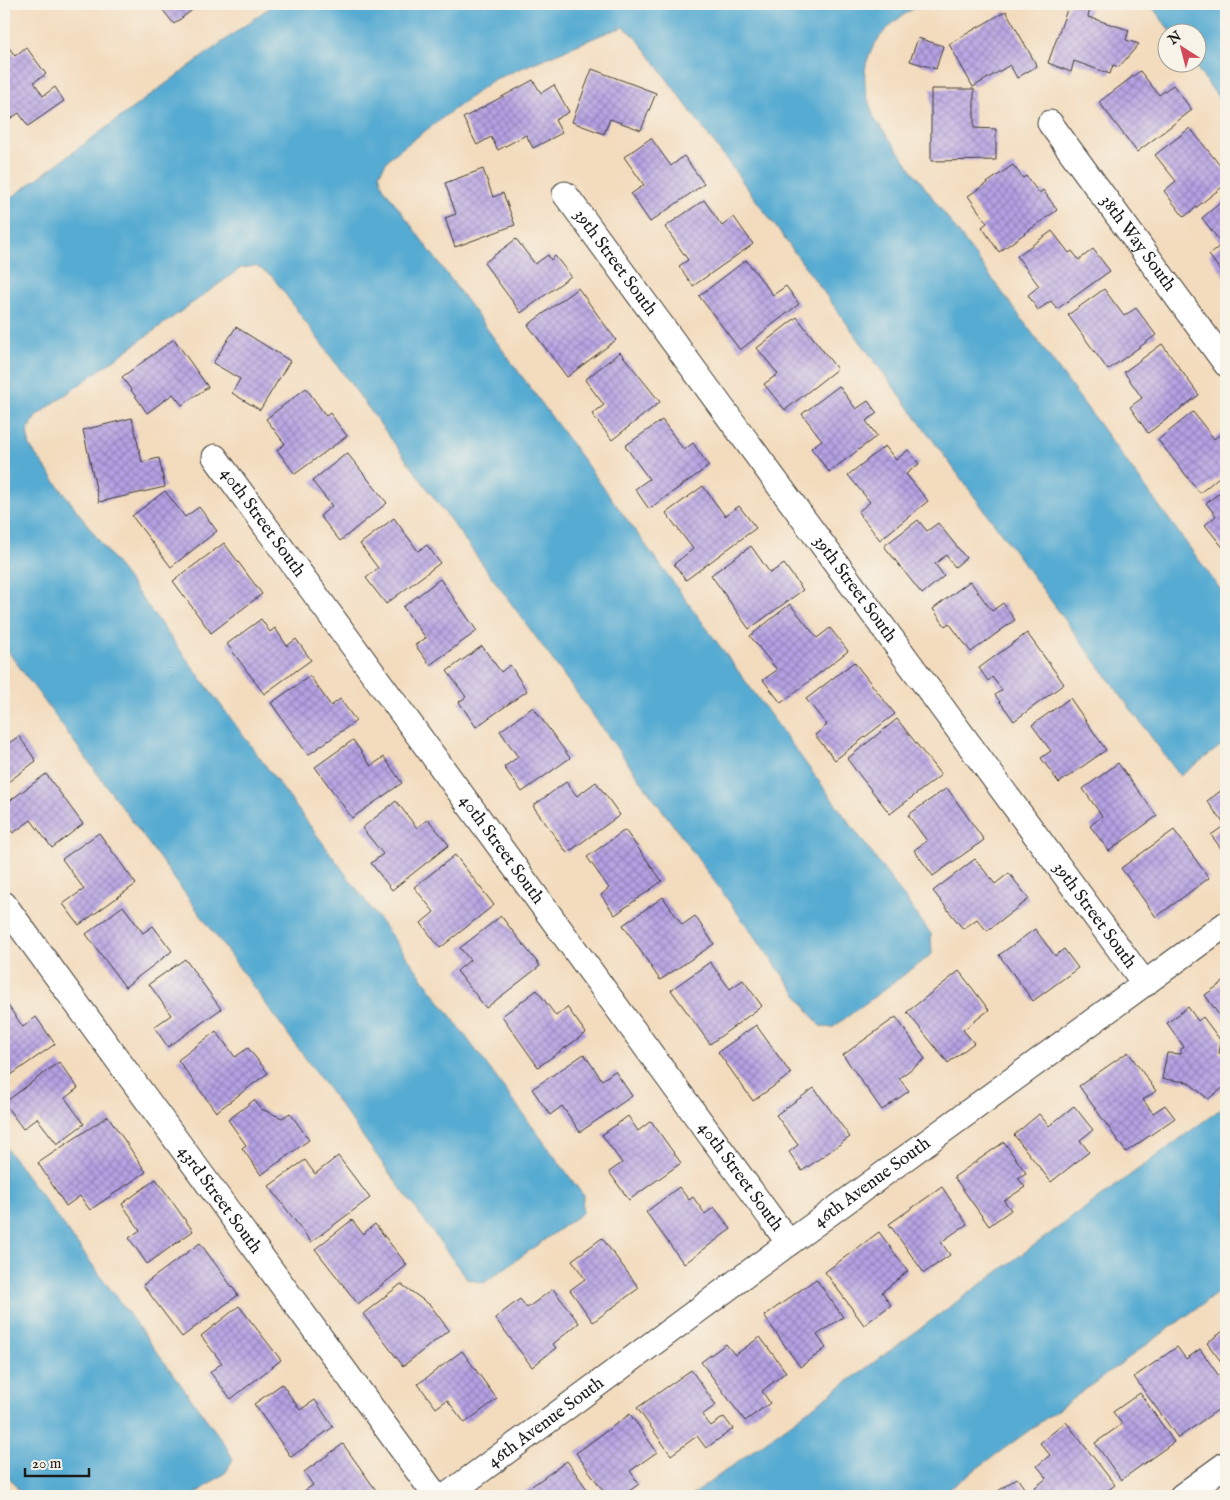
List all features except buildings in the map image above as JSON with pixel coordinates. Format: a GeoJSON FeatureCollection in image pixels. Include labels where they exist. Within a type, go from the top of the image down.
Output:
{"type":"FeatureCollection","features":[{"type":"Feature","properties":{"kind":"street","name":"38th Way South"},"geometry":{"type":"LineString","coordinates":[[1050,123],[1226,364]]}},
{"type":"Feature","properties":{"kind":"street","name":"39th Street South"},"geometry":{"type":"LineString","coordinates":[[565,194],[1145,984]]}},
{"type":"Feature","properties":{"kind":"street","name":"40th Street South"},"geometry":{"type":"LineString","coordinates":[[215,457],[790,1243]]}},
{"type":"Feature","properties":{"kind":"street","name":"43rd Street South"},"geometry":{"type":"LineString","coordinates":[[4,904],[436,1496]]}},
{"type":"Feature","properties":{"kind":"street","name":"46th Avenue South"},"geometry":{"type":"LineString","coordinates":[[446,1496],[1226,924]]}},
{"type":"Feature","properties":{"kind":"street"},"geometry":{"type":"LineString","coordinates":[[1182,1496],[1226,1464]]}},
{"type":"Feature","properties":{"kind":"water"},"geometry":{"type":"Polygon","coordinates":[[[274,4],[922,4],[890,26],[873,46],[865,71],[865,84],[874,118],[1226,597],[1226,742],[1180,776],[636,37],[624,27],[493,80],[389,158],[379,174],[383,187],[931,934],[932,954],[832,1028],[820,1026],[272,276],[256,266],[241,268],[36,416],[27,433],[30,447],[583,1195],[582,1213],[484,1283],[467,1279],[4,646],[4,203],[274,4]]]}},
{"type":"Feature","properties":{"kind":"water"},"geometry":{"type":"Polygon","coordinates":[[[1150,4],[1226,4],[1226,108],[1200,72],[1208,72],[1208,22],[1164,22],[1150,4]]]}},
{"type":"Feature","properties":{"kind":"water"},"geometry":{"type":"Polygon","coordinates":[[[1226,1105],[1226,1287],[939,1496],[691,1496],[1226,1105]]]}},
{"type":"Feature","properties":{"kind":"water"},"geometry":{"type":"Polygon","coordinates":[[[4,1145],[224,1443],[233,1459],[226,1472],[193,1496],[23,1496],[4,1470],[4,1145]]]}}]}
